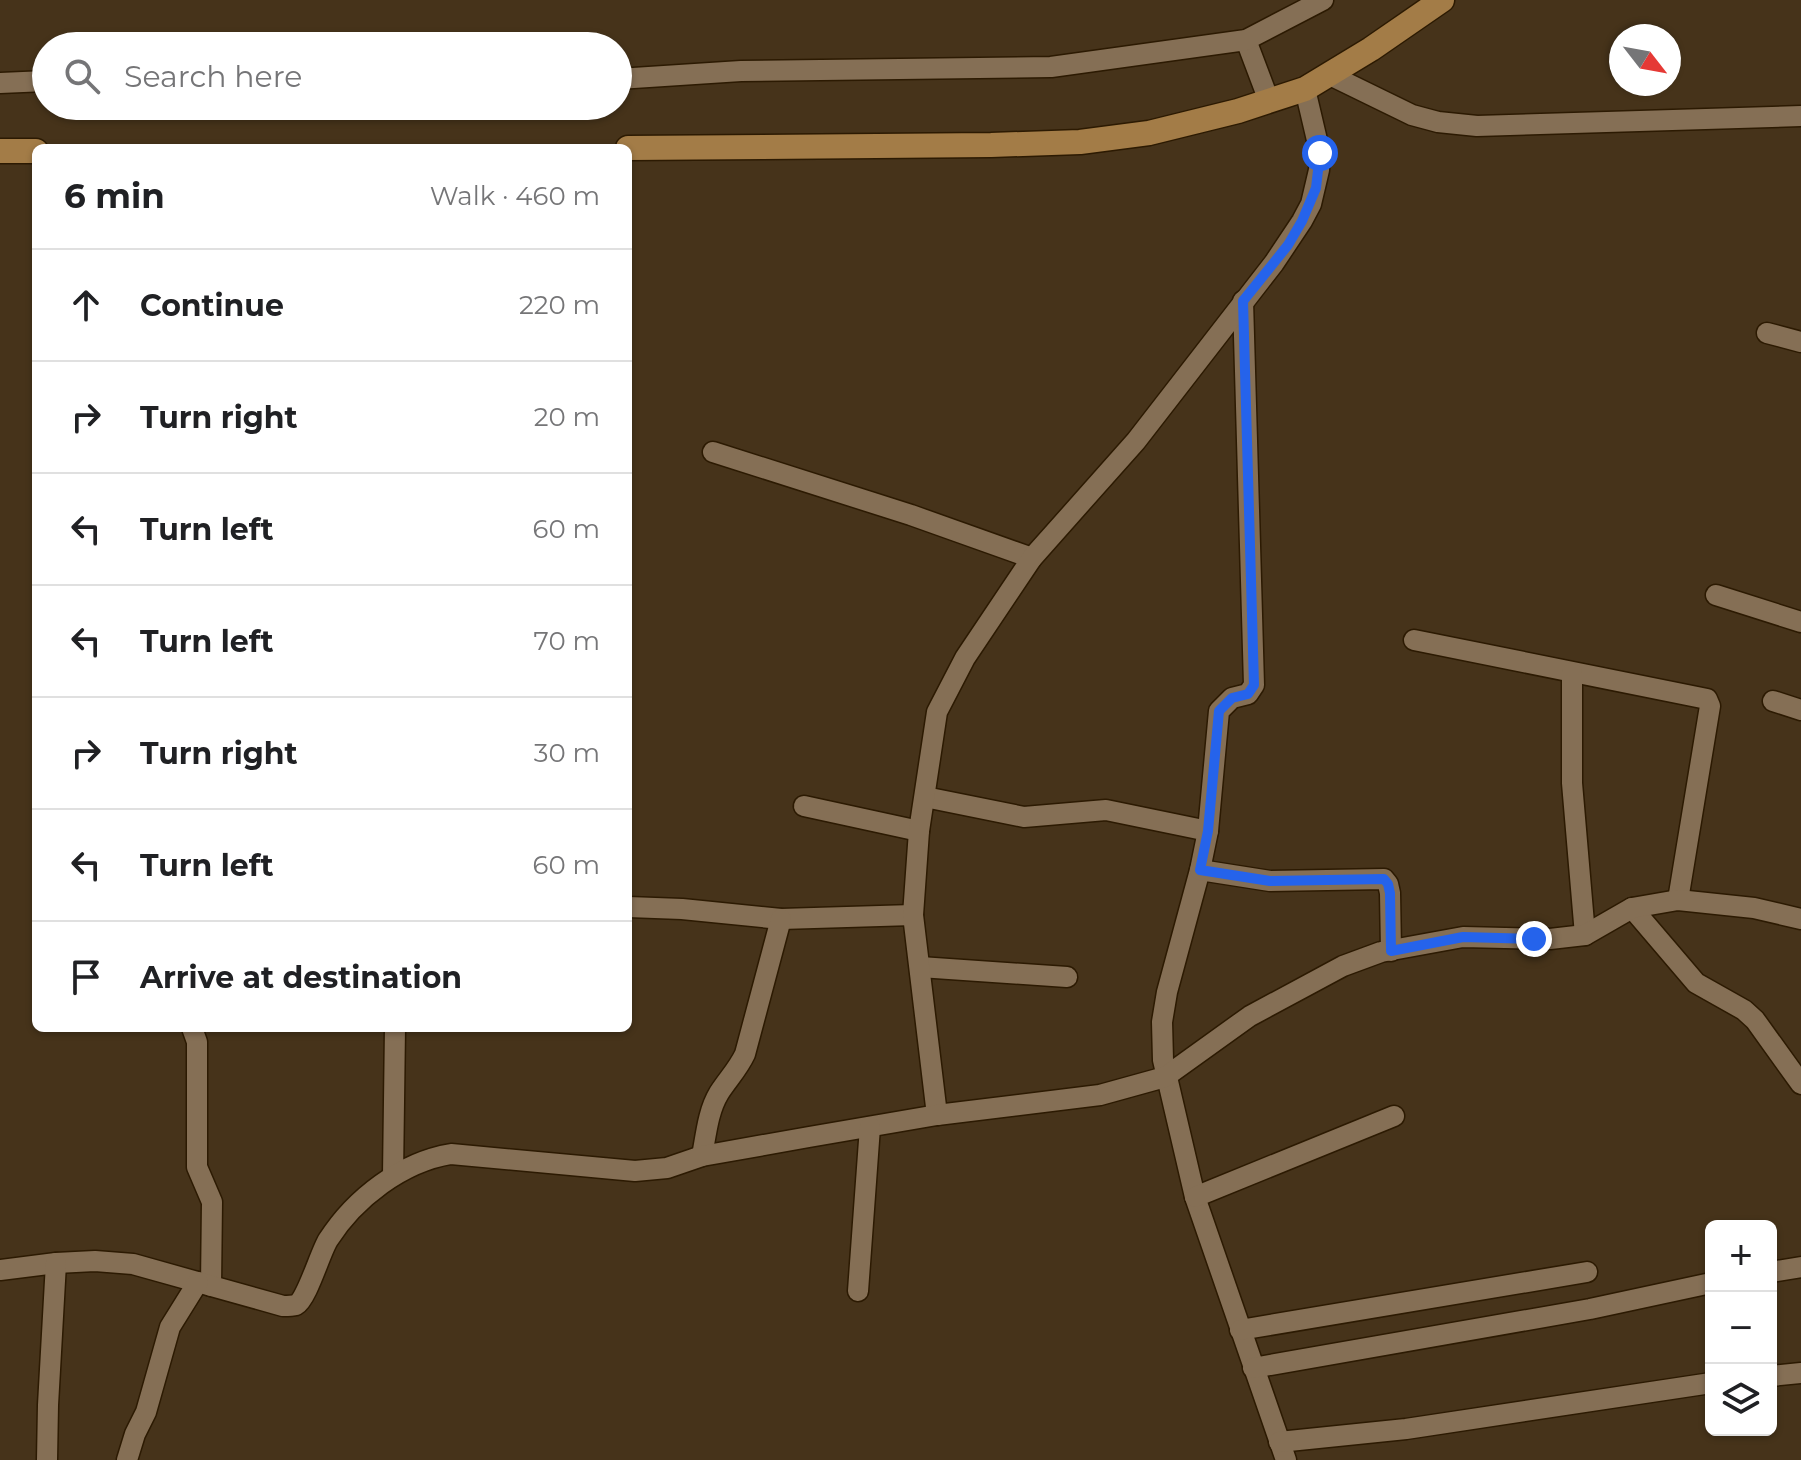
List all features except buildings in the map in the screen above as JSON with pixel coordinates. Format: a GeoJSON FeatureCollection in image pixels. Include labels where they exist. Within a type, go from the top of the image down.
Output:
{"type":"FeatureCollection","features":[{"type":"Feature","properties":{"kind":"street"},"geometry":{"type":"LineString","coordinates":[[632,78],[741,71],[1051,67],[1248,48],[1323,0]]}},
{"type":"Feature","properties":{"kind":"street"},"geometry":{"type":"LineString","coordinates":[[632,148],[1080,142],[1178,126],[1264,90],[1305,89],[1442,0]]}},
{"type":"Feature","properties":{"kind":"street"},"geometry":{"type":"LineString","coordinates":[[1248,48],[1264,90]]}},
{"type":"Feature","properties":{"kind":"street"},"geometry":{"type":"LineString","coordinates":[[1330,75],[1412,115],[1438,122],[1477,126],[1801,116]]}},
{"type":"Feature","properties":{"kind":"street"},"geometry":{"type":"LineString","coordinates":[[0,83],[32,82]]}},
{"type":"Feature","properties":{"kind":"street"},"geometry":{"type":"LineString","coordinates":[[937,1115],[913,915],[919,831],[935,721],[945,692],[1032,558],[1136,441],[1288,245],[1316,188],[1320,153],[1305,89]]}},
{"type":"Feature","properties":{"kind":"street"},"geometry":{"type":"LineString","coordinates":[[0,151],[32,151]]}},
{"type":"Feature","properties":{"kind":"street"},"geometry":{"type":"LineString","coordinates":[[1243,301],[1254,685],[1248,694],[1232,698],[1219,711],[1208,831],[1164,1007],[1162,1037],[1165,1077],[1195,1197],[1282,1451],[1705,1384]]}},
{"type":"Feature","properties":{"kind":"street"},"geometry":{"type":"LineString","coordinates":[[1767,333],[1801,342]]}},
{"type":"Feature","properties":{"kind":"street"},"geometry":{"type":"LineString","coordinates":[[713,452],[911,515],[1032,558]]}},
{"type":"Feature","properties":{"kind":"street"},"geometry":{"type":"LineString","coordinates":[[1716,595],[1801,622]]}},
{"type":"Feature","properties":{"kind":"street"},"geometry":{"type":"LineString","coordinates":[[1414,640],[1709,701],[1678,900]]}},
{"type":"Feature","properties":{"kind":"street"},"geometry":{"type":"LineString","coordinates":[[1572,673],[1572,783],[1585,935]]}},
{"type":"Feature","properties":{"kind":"street"},"geometry":{"type":"LineString","coordinates":[[1773,701],[1801,710]]}},
{"type":"Feature","properties":{"kind":"street"},"geometry":{"type":"LineString","coordinates":[[925,797],[1024,817],[1106,810],[1208,831]]}},
{"type":"Feature","properties":{"kind":"street"},"geometry":{"type":"LineString","coordinates":[[804,806],[919,831]]}},
{"type":"Feature","properties":{"kind":"street"},"geometry":{"type":"LineString","coordinates":[[1200,870],[1270,881],[1384,879],[1390,893],[1391,951]]}},
{"type":"Feature","properties":{"kind":"street"},"geometry":{"type":"LineString","coordinates":[[0,1270],[56,1263],[133,1264],[283,1306],[297,1304],[303,1298],[319,1255],[330,1236],[393,1175],[424,1160],[451,1154],[635,1171],[667,1168],[702,1156],[937,1115],[1100,1095],[1165,1077],[1250,1016],[1343,966],[1391,951],[1463,937],[1550,939],[1585,935],[1632,908],[1678,900],[1754,908],[1801,919]]}},
{"type":"Feature","properties":{"kind":"street"},"geometry":{"type":"LineString","coordinates":[[632,907],[781,919],[913,915]]}},
{"type":"Feature","properties":{"kind":"street"},"geometry":{"type":"LineString","coordinates":[[1632,908],[1696,983],[1744,1010],[1755,1020],[1801,1084]]}},
{"type":"Feature","properties":{"kind":"street"},"geometry":{"type":"LineString","coordinates":[[702,1156],[711,1111],[745,1054],[781,919]]}},
{"type":"Feature","properties":{"kind":"street"},"geometry":{"type":"LineString","coordinates":[[920,967],[1067,977]]}},
{"type":"Feature","properties":{"kind":"street"},"geometry":{"type":"LineString","coordinates":[[127,1460],[146,1412],[170,1327],[204,1284],[212,1202],[197,1167],[197,1042],[193,1032]]}},
{"type":"Feature","properties":{"kind":"street"},"geometry":{"type":"LineString","coordinates":[[393,1175],[395,1032]]}},
{"type":"Feature","properties":{"kind":"street"},"geometry":{"type":"LineString","coordinates":[[1195,1197],[1394,1116]]}},
{"type":"Feature","properties":{"kind":"street"},"geometry":{"type":"LineString","coordinates":[[858,1291],[870,1127]]}},
{"type":"Feature","properties":{"kind":"street"},"geometry":{"type":"LineString","coordinates":[[47,1460],[56,1263]]}},
{"type":"Feature","properties":{"kind":"street"},"geometry":{"type":"LineString","coordinates":[[1777,1271],[1801,1267]]}},
{"type":"Feature","properties":{"kind":"street"},"geometry":{"type":"LineString","coordinates":[[1240,1330],[1587,1272]]}},
{"type":"Feature","properties":{"kind":"street"},"geometry":{"type":"LineString","coordinates":[[1253,1368],[1590,1309],[1705,1284]]}},
{"type":"Feature","properties":{"kind":"street"},"geometry":{"type":"LineString","coordinates":[[1777,1375],[1801,1373]]}},
{"type":"Feature","properties":{"kind":"route"},"geometry":{"type":"LineString","coordinates":[[1320,153],[1311,204],[1288,245],[1243,301],[1254,685],[1251,692],[1232,698],[1219,711],[1208,831],[1200,870],[1270,881],[1384,879],[1390,893],[1391,951],[1463,937],[1534,939]]}}]}
